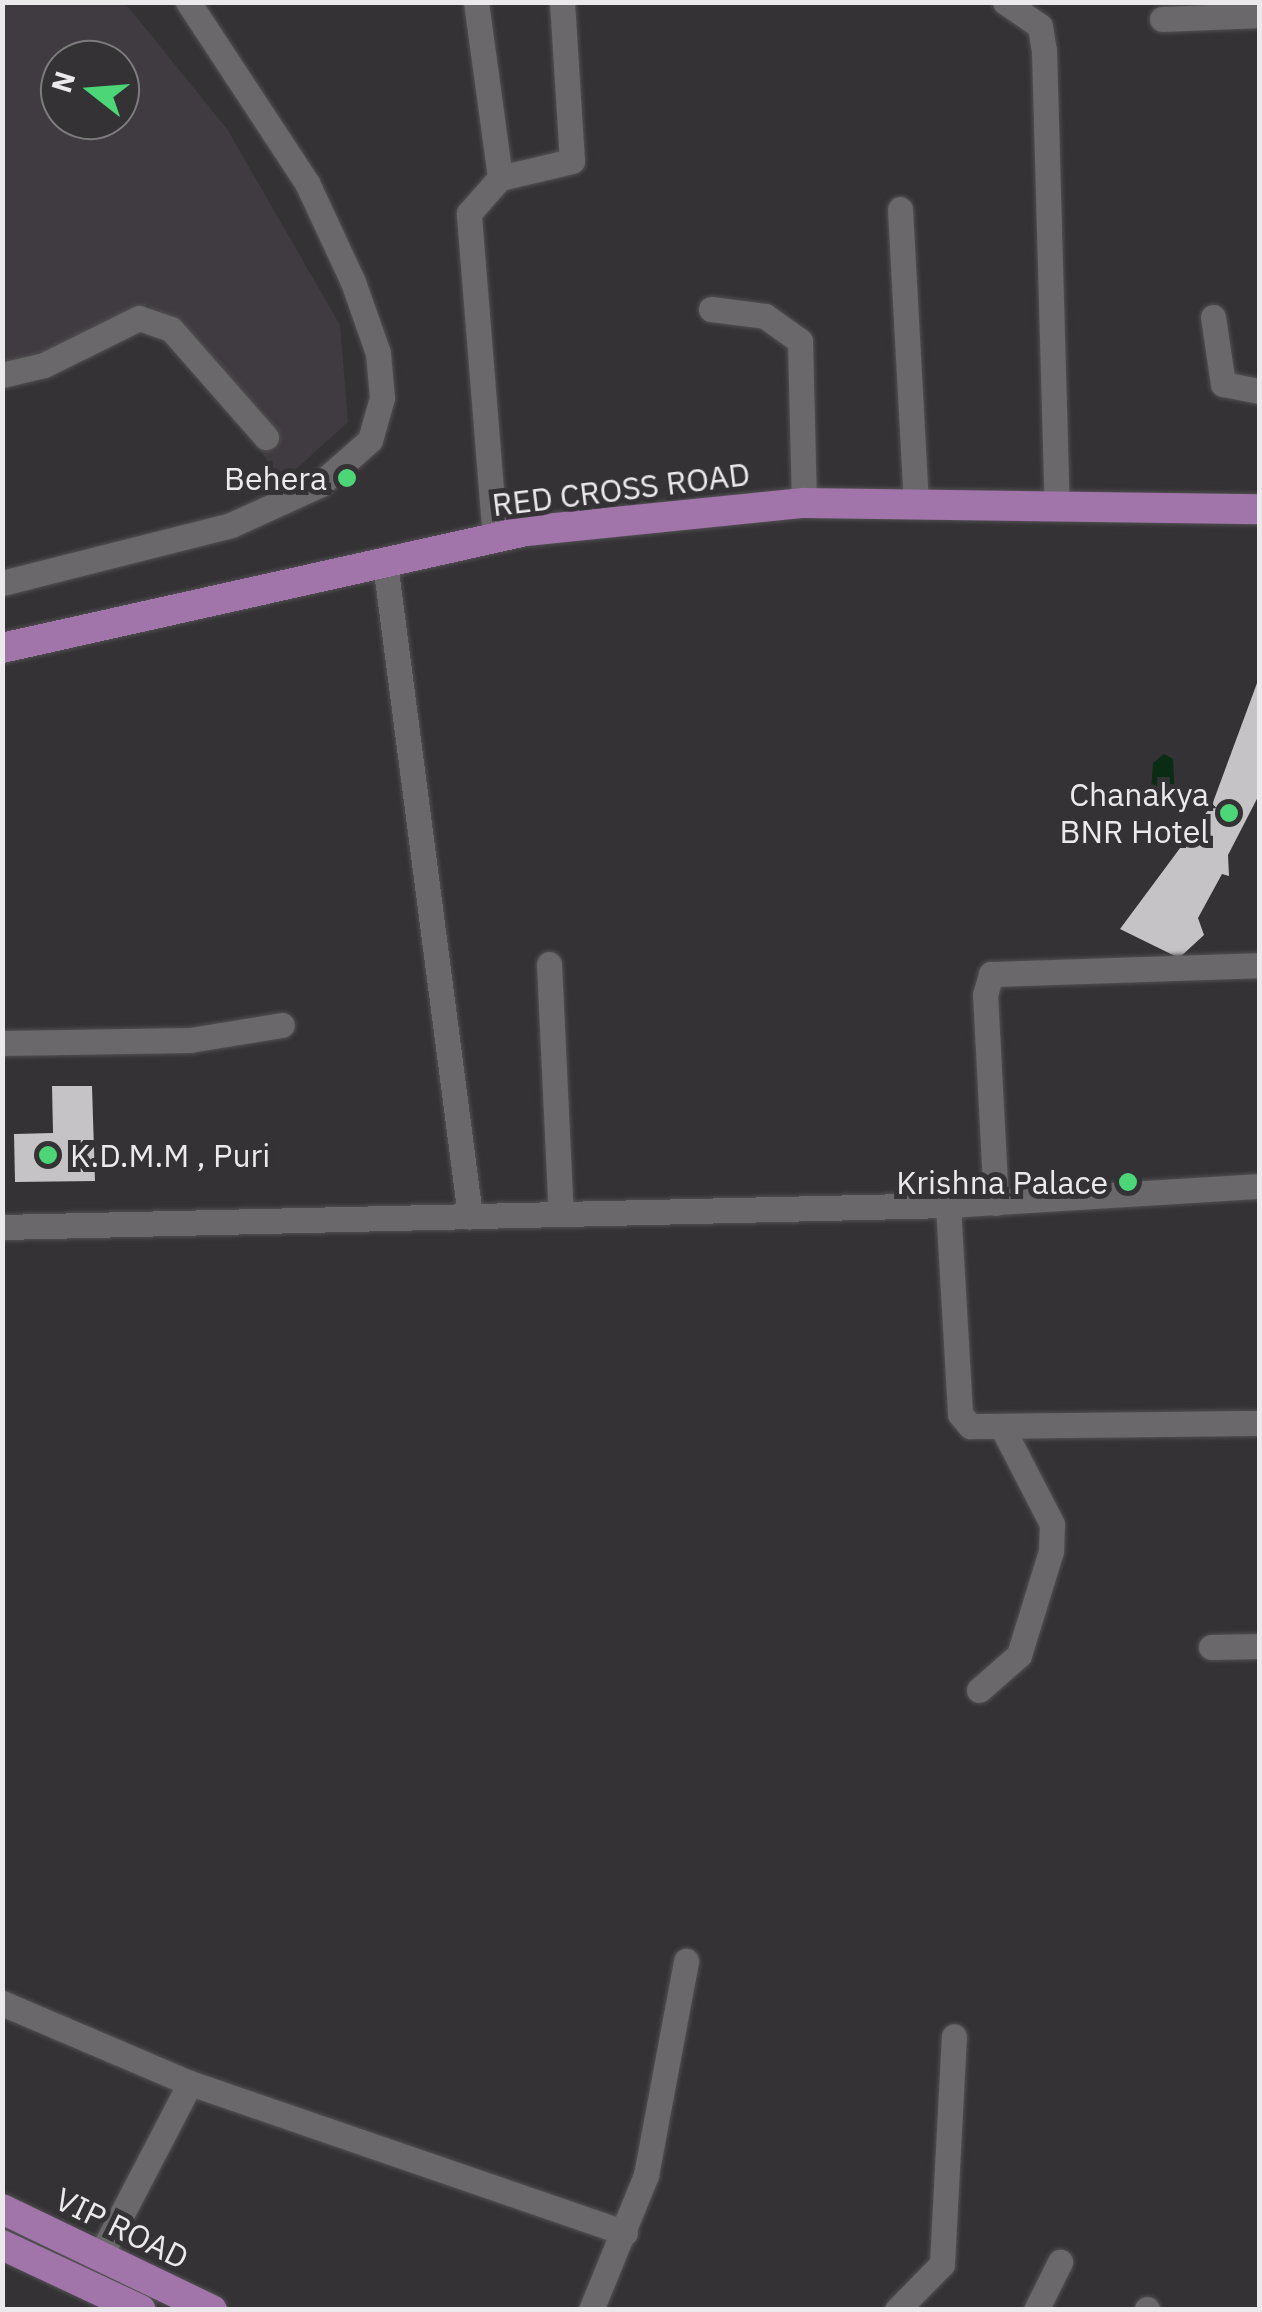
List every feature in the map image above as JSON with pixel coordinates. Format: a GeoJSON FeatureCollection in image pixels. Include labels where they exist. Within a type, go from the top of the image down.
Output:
{"type":"FeatureCollection","features":[{"type":"Feature","properties":{"kind":"main road","name":"RED CROSS ROAD"},"geometry":{"type":"LineString","coordinates":[[2,648],[495,538],[804,502],[1260,509]]}},
{"type":"Feature","properties":{"kind":"main road","name":"VIP ROAD"},"geometry":{"type":"LineString","coordinates":[[2,2209],[212,2310]]}},
{"type":"Feature","properties":{"kind":"main road","name":"VIP ROAD"},"geometry":{"type":"LineString","coordinates":[[2,2245],[141,2310]]}},
{"type":"Feature","properties":{"kind":"street"},"geometry":{"type":"LineString","coordinates":[[2,584],[231,525],[319,485],[370,440],[382,398],[378,353],[352,282],[306,183],[188,2]]}},
{"type":"Feature","properties":{"kind":"street"},"geometry":{"type":"LineString","coordinates":[[476,2],[500,178]]}},
{"type":"Feature","properties":{"kind":"street"},"geometry":{"type":"LineString","coordinates":[[495,538],[469,226],[474,200],[500,178],[572,161],[562,2]]}},
{"type":"Feature","properties":{"kind":"street"},"geometry":{"type":"LineString","coordinates":[[1006,2],[1040,26],[1044,50],[1057,506]]}},
{"type":"Feature","properties":{"kind":"street"},"geometry":{"type":"LineString","coordinates":[[1162,19],[1260,15]]}},
{"type":"Feature","properties":{"kind":"street"},"geometry":{"type":"LineString","coordinates":[[900,209],[916,504]]}},
{"type":"Feature","properties":{"kind":"street"},"geometry":{"type":"LineString","coordinates":[[711,308],[764,316],[800,341],[804,502]]}},
{"type":"Feature","properties":{"kind":"street"},"geometry":{"type":"LineString","coordinates":[[1213,317],[1223,384],[1260,390]]}},
{"type":"Feature","properties":{"kind":"street"},"geometry":{"type":"LineString","coordinates":[[2,375],[44,364],[139,318],[171,329],[266,437]]}},
{"type":"Feature","properties":{"kind":"street"},"geometry":{"type":"LineString","coordinates":[[386,563],[470,1216]]}},
{"type":"Feature","properties":{"kind":"street"},"geometry":{"type":"LineString","coordinates":[[549,964],[561,1214]]}},
{"type":"Feature","properties":{"kind":"street"},"geometry":{"type":"LineString","coordinates":[[996,1202],[985,994],[991,974],[1260,965]]}},
{"type":"Feature","properties":{"kind":"street"},"geometry":{"type":"LineString","coordinates":[[2,1043],[190,1040],[282,1024]]}},
{"type":"Feature","properties":{"kind":"street"},"geometry":{"type":"LineString","coordinates":[[2,1226],[948,1205],[1260,1186]]}},
{"type":"Feature","properties":{"kind":"street"},"geometry":{"type":"LineString","coordinates":[[948,1205],[960,1414],[970,1426],[1260,1423]]}},
{"type":"Feature","properties":{"kind":"street"},"geometry":{"type":"LineString","coordinates":[[980,1690],[1019,1655],[1052,1550],[1052,1524],[1002,1427]]}},
{"type":"Feature","properties":{"kind":"street"},"geometry":{"type":"LineString","coordinates":[[1211,1647],[1260,1646]]}},
{"type":"Feature","properties":{"kind":"street"},"geometry":{"type":"LineString","coordinates":[[591,2310],[626,2233],[646,2175],[686,1961]]}},
{"type":"Feature","properties":{"kind":"street"},"geometry":{"type":"LineString","coordinates":[[2,2003],[190,2083],[626,2233]]}},
{"type":"Feature","properties":{"kind":"street"},"geometry":{"type":"LineString","coordinates":[[897,2310],[942,2264],[954,2036]]}},
{"type":"Feature","properties":{"kind":"street"},"geometry":{"type":"LineString","coordinates":[[100,2256],[190,2083]]}},
{"type":"Feature","properties":{"kind":"street"},"geometry":{"type":"LineString","coordinates":[[1036,2310],[1060,2262]]}},
{"type":"Feature","properties":{"kind":"shaded area"},"geometry":{"type":"Polygon","coordinates":[[[2,3],[125,3],[227,129],[340,325],[348,422],[283,481],[148,304],[90,359],[3,381],[2,3]]]}},
{"type":"Feature","properties":{"kind":"shaded area"},"geometry":{"type":"Polygon","coordinates":[[[1164,754],[1173,759],[1175,798],[1150,811],[1142,798],[1151,793],[1153,763],[1164,754]]]}},
{"type":"Feature","properties":{"kind":"building","name":"Chanakya BNR Hotel"},"geometry":{"type":"Polygon","coordinates":[[[1260,675],[1260,793],[1228,855],[1229,876],[1222,874],[1198,918],[1204,935],[1179,958],[1120,929],[1212,805],[1260,675]]]}},
{"type":"Feature","properties":{"kind":"building"},"geometry":{"type":"Polygon","coordinates":[[[52,1086],[92,1086],[95,1181],[15,1182],[14,1134],[53,1133],[52,1086]]]}},
{"type":"Feature","properties":{"kind":"place","name":"Behera"},"geometry":{"type":"Point","coordinates":[347,478]}},
{"type":"Feature","properties":{"kind":"place","name":"Chanakya BNR Hotel"},"geometry":{"type":"Point","coordinates":[1229,813]}},
{"type":"Feature","properties":{"kind":"place","name":"K.D.M.M , Puri"},"geometry":{"type":"Point","coordinates":[48,1155]}},
{"type":"Feature","properties":{"kind":"place","name":"Krishna Palace"},"geometry":{"type":"Point","coordinates":[1128,1182]}}]}
